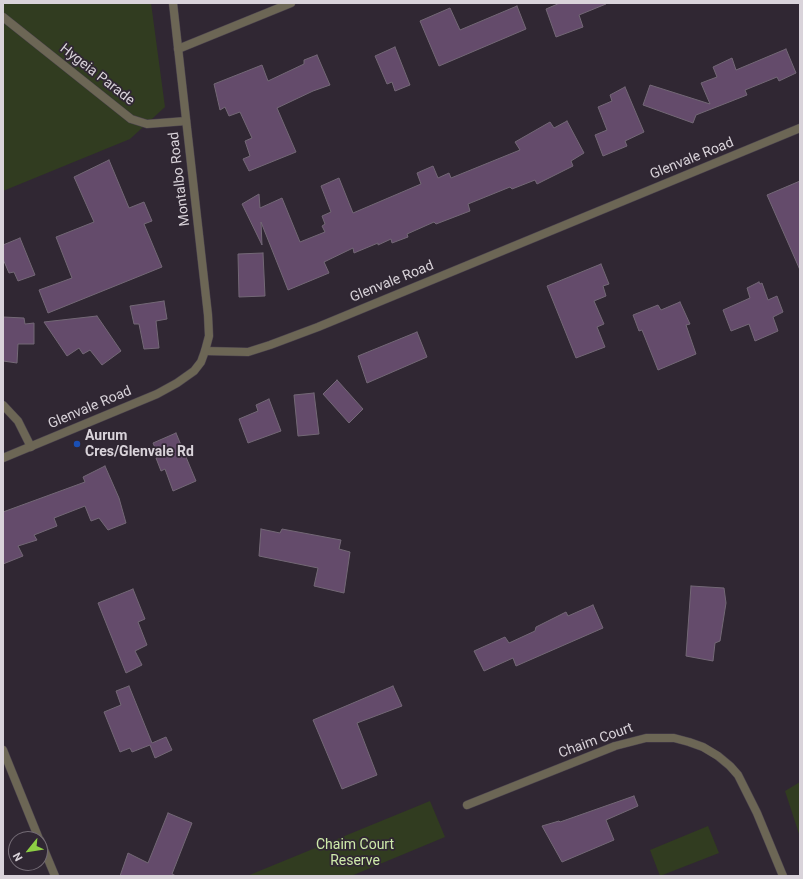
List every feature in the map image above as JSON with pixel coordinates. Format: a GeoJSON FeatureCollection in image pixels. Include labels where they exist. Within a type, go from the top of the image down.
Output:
{"type":"FeatureCollection","features":[{"type":"Feature","properties":{"kind":"street","name":"Montalbo Road"},"geometry":{"type":"LineString","coordinates":[[173,3],[204,266],[208,315],[206,352]]}},
{"type":"Feature","properties":{"kind":"street"},"geometry":{"type":"LineString","coordinates":[[178,49],[291,3]]}},
{"type":"Feature","properties":{"kind":"street","name":"Hygeia Parade"},"geometry":{"type":"LineString","coordinates":[[3,17],[131,119],[147,124],[186,121]]}},
{"type":"Feature","properties":{"kind":"street","name":"Glenvale Road"},"geometry":{"type":"LineString","coordinates":[[3,458],[157,394],[177,383],[194,371],[206,352],[248,352],[318,327],[800,128]]}},
{"type":"Feature","properties":{"kind":"street"},"geometry":{"type":"LineString","coordinates":[[3,405],[18,421],[30,447]]}},
{"type":"Feature","properties":{"kind":"street","name":"Chaim Court"},"geometry":{"type":"LineString","coordinates":[[467,805],[615,746],[646,738],[674,738],[703,747],[718,756],[738,775],[757,813],[783,876]]}},
{"type":"Feature","properties":{"kind":"street"},"geometry":{"type":"LineString","coordinates":[[3,750],[36,831]]}},
{"type":"Feature","properties":{"kind":"street"},"geometry":{"type":"LineString","coordinates":[[48,859],[55,876]]}},
{"type":"Feature","properties":{"kind":"green space"},"geometry":{"type":"Polygon","coordinates":[[[3,3],[151,3],[165,107],[130,139],[3,191],[3,3]]]}},
{"type":"Feature","properties":{"kind":"green space"},"geometry":{"type":"Polygon","coordinates":[[[800,782],[800,837],[785,791],[800,782]]]}},
{"type":"Feature","properties":{"kind":"green space","name":"Chaim Court Reserve"},"geometry":{"type":"Polygon","coordinates":[[[430,801],[445,837],[351,876],[247,876],[430,801]]]}},
{"type":"Feature","properties":{"kind":"green space"},"geometry":{"type":"Polygon","coordinates":[[[708,826],[719,853],[660,876],[650,850],[708,826]]]}},
{"type":"Feature","properties":{"kind":"building"},"geometry":{"type":"Polygon","coordinates":[[[560,3],[606,4],[579,15],[583,27],[556,37],[546,9],[560,3]]]}},
{"type":"Feature","properties":{"kind":"building"},"geometry":{"type":"Polygon","coordinates":[[[517,6],[526,29],[439,66],[420,21],[450,8],[460,30],[517,6]]]}},
{"type":"Feature","properties":{"kind":"building"},"geometry":{"type":"Polygon","coordinates":[[[395,47],[410,85],[395,91],[392,82],[387,84],[375,56],[395,47]]]}},
{"type":"Feature","properties":{"kind":"building"},"geometry":{"type":"Polygon","coordinates":[[[786,49],[796,73],[779,81],[777,77],[745,90],[747,95],[696,115],[693,123],[643,105],[650,85],[710,104],[701,83],[717,77],[713,67],[732,58],[736,70],[786,49]]]}},
{"type":"Feature","properties":{"kind":"building"},"geometry":{"type":"Polygon","coordinates":[[[317,55],[330,85],[313,91],[277,108],[296,152],[249,171],[243,159],[250,156],[245,141],[252,138],[240,112],[229,116],[225,107],[220,110],[214,84],[262,65],[268,81],[304,64],[304,60],[317,55]]]}},
{"type":"Feature","properties":{"kind":"building"},"geometry":{"type":"Polygon","coordinates":[[[625,87],[644,132],[625,141],[627,146],[603,156],[595,135],[607,130],[598,107],[612,101],[610,95],[625,87]]]}},
{"type":"Feature","properties":{"kind":"building"},"geometry":{"type":"Polygon","coordinates":[[[567,121],[584,153],[571,161],[573,166],[537,184],[535,180],[512,189],[510,187],[468,204],[470,211],[436,224],[434,222],[407,234],[408,237],[392,243],[391,239],[354,253],[353,248],[324,262],[329,273],[288,290],[261,222],[262,245],[242,204],[259,194],[260,208],[282,198],[300,242],[325,232],[322,226],[325,224],[322,216],[331,212],[321,186],[339,178],[353,213],[421,184],[417,173],[433,166],[438,178],[449,173],[451,178],[520,150],[515,142],[550,122],[554,128],[567,121]]]}},
{"type":"Feature","properties":{"kind":"building"},"geometry":{"type":"Polygon","coordinates":[[[109,160],[129,208],[144,202],[152,221],[144,224],[162,267],[48,313],[39,290],[72,278],[56,237],[94,222],[74,177],[109,160]]]}},
{"type":"Feature","properties":{"kind":"building"},"geometry":{"type":"Polygon","coordinates":[[[800,181],[800,270],[767,195],[800,181]]]}},
{"type":"Feature","properties":{"kind":"building"},"geometry":{"type":"Polygon","coordinates":[[[20,238],[35,275],[18,281],[14,272],[9,273],[3,259],[3,245],[20,238]]]}},
{"type":"Feature","properties":{"kind":"building"},"geometry":{"type":"Polygon","coordinates":[[[263,253],[265,296],[239,297],[238,254],[263,253]]]}},
{"type":"Feature","properties":{"kind":"building"},"geometry":{"type":"Polygon","coordinates":[[[601,264],[609,284],[603,286],[606,296],[594,301],[604,324],[597,327],[605,347],[576,358],[547,286],[601,264]]]}},
{"type":"Feature","properties":{"kind":"building"},"geometry":{"type":"Polygon","coordinates":[[[759,282],[760,284],[762,283],[768,300],[777,296],[783,312],[773,317],[778,331],[755,341],[749,324],[731,331],[723,310],[750,298],[747,288],[759,282]]]}},
{"type":"Feature","properties":{"kind":"building"},"geometry":{"type":"Polygon","coordinates":[[[164,301],[167,319],[156,321],[159,348],[144,349],[139,324],[134,324],[130,306],[164,301]]]}},
{"type":"Feature","properties":{"kind":"building"},"geometry":{"type":"Polygon","coordinates":[[[680,302],[690,324],[686,325],[696,354],[658,370],[642,330],[639,331],[633,315],[658,305],[661,310],[680,302]]]}},
{"type":"Feature","properties":{"kind":"building"},"geometry":{"type":"Polygon","coordinates":[[[97,316],[121,351],[102,365],[90,350],[83,354],[79,348],[67,356],[44,322],[97,316]]]}},
{"type":"Feature","properties":{"kind":"building"},"geometry":{"type":"Polygon","coordinates":[[[3,317],[24,318],[25,324],[34,323],[34,344],[18,344],[17,363],[3,361],[3,317]]]}},
{"type":"Feature","properties":{"kind":"building"},"geometry":{"type":"Polygon","coordinates":[[[417,332],[427,357],[367,383],[358,356],[417,332]]]}},
{"type":"Feature","properties":{"kind":"building"},"geometry":{"type":"Polygon","coordinates":[[[337,380],[363,409],[349,423],[323,394],[337,380]]]}},
{"type":"Feature","properties":{"kind":"building"},"geometry":{"type":"Polygon","coordinates":[[[314,393],[319,434],[298,436],[294,395],[314,393]]]}},
{"type":"Feature","properties":{"kind":"building"},"geometry":{"type":"Polygon","coordinates":[[[269,399],[281,431],[248,443],[239,419],[258,411],[256,405],[269,399]]]}},
{"type":"Feature","properties":{"kind":"building"},"geometry":{"type":"Polygon","coordinates":[[[176,433],[196,481],[173,491],[165,469],[161,471],[156,458],[159,457],[153,443],[176,433]]]}},
{"type":"Feature","properties":{"kind":"building"},"geometry":{"type":"Polygon","coordinates":[[[105,466],[119,498],[126,523],[108,530],[99,518],[91,521],[85,506],[54,518],[57,526],[34,535],[37,540],[18,546],[23,556],[3,564],[3,512],[85,482],[83,477],[105,466]]]}},
{"type":"Feature","properties":{"kind":"building"},"geometry":{"type":"Polygon","coordinates":[[[261,529],[280,533],[282,529],[341,540],[339,549],[350,552],[344,593],[314,586],[318,568],[259,556],[261,529]]]}},
{"type":"Feature","properties":{"kind":"building"},"geometry":{"type":"Polygon","coordinates":[[[691,586],[724,588],[726,603],[720,641],[715,643],[713,661],[686,656],[691,586]]]}},
{"type":"Feature","properties":{"kind":"building"},"geometry":{"type":"Polygon","coordinates":[[[133,589],[145,619],[138,622],[147,645],[135,651],[142,665],[126,673],[98,603],[133,589]]]}},
{"type":"Feature","properties":{"kind":"building"},"geometry":{"type":"Polygon","coordinates":[[[593,605],[603,628],[516,666],[513,658],[484,671],[474,651],[505,637],[509,643],[535,631],[536,627],[566,612],[568,616],[593,605]]]}},
{"type":"Feature","properties":{"kind":"building"},"geometry":{"type":"Polygon","coordinates":[[[129,686],[152,743],[166,737],[172,750],[155,758],[150,745],[132,752],[130,748],[120,752],[104,712],[121,705],[116,691],[129,686]]]}},
{"type":"Feature","properties":{"kind":"building"},"geometry":{"type":"Polygon","coordinates":[[[393,686],[402,706],[357,723],[377,775],[342,789],[313,720],[393,686]]]}},
{"type":"Feature","properties":{"kind":"building"},"geometry":{"type":"Polygon","coordinates":[[[634,796],[638,806],[606,820],[614,840],[562,862],[542,826],[560,822],[634,796]]]}},
{"type":"Feature","properties":{"kind":"building"},"geometry":{"type":"Polygon","coordinates":[[[168,813],[192,823],[172,874],[176,876],[120,876],[128,853],[148,863],[168,813]]]}},
{"type":"Feature","properties":{"kind":"place","name":"Aurum Cres/Glenvale Rd"},"geometry":{"type":"Point","coordinates":[77,444]}}]}
